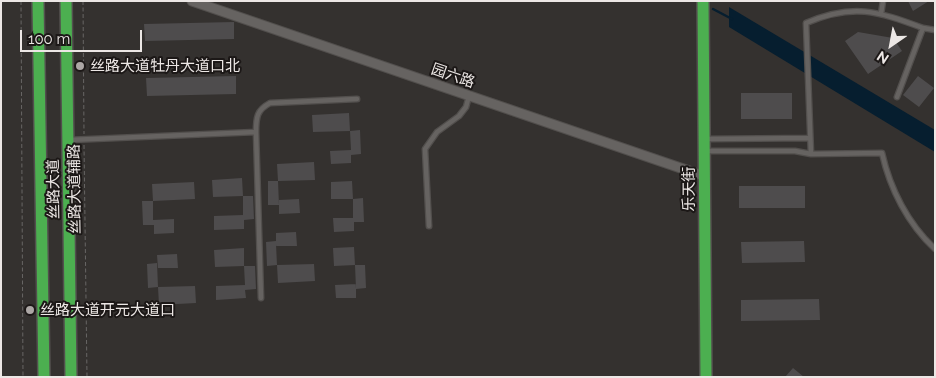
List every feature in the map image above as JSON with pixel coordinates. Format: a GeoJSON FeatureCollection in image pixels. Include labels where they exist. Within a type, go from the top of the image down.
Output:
{"type":"FeatureCollection","features":[{"type":"Feature","properties":{"kind":"main road","name":"丝路大道"},"geometry":{"type":"LineString","coordinates":[[38,1],[44,377]]}},
{"type":"Feature","properties":{"kind":"main road","name":"丝路大道"},"geometry":{"type":"LineString","coordinates":[[66,1],[71,377]]}},
{"type":"Feature","properties":{"kind":"main road","name":"乐天街"},"geometry":{"type":"LineString","coordinates":[[703,1],[707,139]]}},
{"type":"Feature","properties":{"kind":"main road","name":"乐天街"},"geometry":{"type":"LineString","coordinates":[[709,1],[707,151],[712,377]]}},
{"type":"Feature","properties":{"kind":"main road","name":"乐天街"},"geometry":{"type":"LineString","coordinates":[[706,377],[704,176],[707,151]]}},
{"type":"Feature","properties":{"kind":"street","name":"园六路"},"geometry":{"type":"LineString","coordinates":[[192,1],[704,176]]}},
{"type":"Feature","properties":{"kind":"lane"},"geometry":{"type":"LineString","coordinates":[[881,14],[883,1]]}},
{"type":"Feature","properties":{"kind":"lane"},"geometry":{"type":"LineString","coordinates":[[811,154],[806,23],[830,13],[859,10],[881,14],[935,30]]}},
{"type":"Feature","properties":{"kind":"lane"},"geometry":{"type":"LineString","coordinates":[[897,97],[923,28]]}},
{"type":"Feature","properties":{"kind":"lane"},"geometry":{"type":"LineString","coordinates":[[428,226],[425,149],[437,132],[462,112],[469,96]]}},
{"type":"Feature","properties":{"kind":"lane"},"geometry":{"type":"LineString","coordinates":[[261,298],[256,117],[261,108],[270,103],[357,99]]}},
{"type":"Feature","properties":{"kind":"lane"},"geometry":{"type":"LineString","coordinates":[[68,140],[256,132]]}},
{"type":"Feature","properties":{"kind":"lane"},"geometry":{"type":"LineString","coordinates":[[707,139],[810,138]]}},
{"type":"Feature","properties":{"kind":"lane"},"geometry":{"type":"LineString","coordinates":[[707,151],[795,151],[811,154],[882,153],[895,194],[924,239],[935,249]]}},
{"type":"Feature","properties":{"kind":"path"},"geometry":{"type":"LineString","coordinates":[[21,1],[23,377]]}},
{"type":"Feature","properties":{"kind":"path","name":"丝路大道辅路"},"geometry":{"type":"LineString","coordinates":[[83,1],[87,377]]}},
{"type":"Feature","properties":{"kind":"water"},"geometry":{"type":"Polygon","coordinates":[[[729,7],[935,130],[935,152],[729,27],[729,7]]]}},
{"type":"Feature","properties":{"kind":"building"},"geometry":{"type":"Polygon","coordinates":[[[908,1],[929,1],[913,11],[908,1]]]}},
{"type":"Feature","properties":{"kind":"building"},"geometry":{"type":"Polygon","coordinates":[[[234,22],[234,39],[145,41],[144,24],[234,22]]]}},
{"type":"Feature","properties":{"kind":"building"},"geometry":{"type":"Polygon","coordinates":[[[858,32],[893,38],[902,51],[868,74],[845,41],[858,32]]]}},
{"type":"Feature","properties":{"kind":"building"},"geometry":{"type":"Polygon","coordinates":[[[236,76],[236,94],[147,96],[146,78],[236,76]]]}},
{"type":"Feature","properties":{"kind":"building"},"geometry":{"type":"Polygon","coordinates":[[[918,76],[934,88],[919,107],[903,95],[918,76]]]}},
{"type":"Feature","properties":{"kind":"building"},"geometry":{"type":"Polygon","coordinates":[[[741,93],[792,93],[792,119],[741,119],[741,93]]]}},
{"type":"Feature","properties":{"kind":"building"},"geometry":{"type":"Polygon","coordinates":[[[349,113],[350,131],[313,132],[312,115],[349,113]]]}},
{"type":"Feature","properties":{"kind":"building"},"geometry":{"type":"Polygon","coordinates":[[[360,130],[361,154],[351,155],[351,163],[331,164],[330,151],[351,150],[350,131],[360,130]]]}},
{"type":"Feature","properties":{"kind":"building"},"geometry":{"type":"Polygon","coordinates":[[[314,162],[315,180],[278,181],[277,164],[314,162]]]}},
{"type":"Feature","properties":{"kind":"building"},"geometry":{"type":"Polygon","coordinates":[[[242,178],[243,196],[213,197],[212,180],[242,178]]]}},
{"type":"Feature","properties":{"kind":"building"},"geometry":{"type":"Polygon","coordinates":[[[268,181],[278,181],[279,205],[268,205],[268,181]]]}},
{"type":"Feature","properties":{"kind":"building"},"geometry":{"type":"Polygon","coordinates":[[[352,181],[353,199],[331,199],[331,182],[352,181]]]}},
{"type":"Feature","properties":{"kind":"building"},"geometry":{"type":"Polygon","coordinates":[[[194,182],[195,199],[153,201],[152,184],[194,182]]]}},
{"type":"Feature","properties":{"kind":"building"},"geometry":{"type":"Polygon","coordinates":[[[739,186],[805,186],[805,208],[739,208],[739,186]]]}},
{"type":"Feature","properties":{"kind":"building"},"geometry":{"type":"Polygon","coordinates":[[[243,196],[253,196],[254,219],[244,220],[244,229],[214,230],[214,216],[243,215],[243,196]]]}},
{"type":"Feature","properties":{"kind":"building"},"geometry":{"type":"Polygon","coordinates":[[[363,198],[364,222],[354,222],[354,231],[334,232],[333,218],[353,218],[353,199],[363,198]]]}},
{"type":"Feature","properties":{"kind":"building"},"geometry":{"type":"Polygon","coordinates":[[[299,199],[300,213],[279,214],[279,200],[299,199]]]}},
{"type":"Feature","properties":{"kind":"building"},"geometry":{"type":"Polygon","coordinates":[[[142,201],[153,201],[153,220],[174,219],[174,233],[154,234],[154,225],[143,225],[142,201]]]}},
{"type":"Feature","properties":{"kind":"building"},"geometry":{"type":"Polygon","coordinates":[[[296,232],[297,246],[276,246],[277,265],[267,266],[266,242],[276,241],[276,233],[296,232]]]}},
{"type":"Feature","properties":{"kind":"building"},"geometry":{"type":"Polygon","coordinates":[[[804,241],[805,262],[742,263],[741,242],[804,241]]]}},
{"type":"Feature","properties":{"kind":"building"},"geometry":{"type":"Polygon","coordinates":[[[354,247],[355,265],[334,266],[333,248],[354,247]]]}},
{"type":"Feature","properties":{"kind":"building"},"geometry":{"type":"Polygon","coordinates":[[[244,248],[244,266],[215,267],[214,250],[244,248]]]}},
{"type":"Feature","properties":{"kind":"building"},"geometry":{"type":"Polygon","coordinates":[[[177,254],[178,268],[158,268],[157,255],[177,254]]]}},
{"type":"Feature","properties":{"kind":"building"},"geometry":{"type":"Polygon","coordinates":[[[157,263],[158,287],[148,288],[147,264],[157,263]]]}},
{"type":"Feature","properties":{"kind":"building"},"geometry":{"type":"Polygon","coordinates":[[[314,264],[315,281],[278,283],[277,265],[314,264]]]}},
{"type":"Feature","properties":{"kind":"building"},"geometry":{"type":"Polygon","coordinates":[[[355,265],[365,265],[366,288],[356,289],[355,265]]]}},
{"type":"Feature","properties":{"kind":"building"},"geometry":{"type":"Polygon","coordinates":[[[244,266],[255,266],[256,289],[245,290],[246,298],[216,300],[216,286],[245,285],[244,266]]]}},
{"type":"Feature","properties":{"kind":"building"},"geometry":{"type":"Polygon","coordinates":[[[356,284],[356,298],[336,298],[335,285],[356,284]]]}},
{"type":"Feature","properties":{"kind":"building"},"geometry":{"type":"Polygon","coordinates":[[[195,286],[196,303],[159,305],[158,287],[195,286]]]}},
{"type":"Feature","properties":{"kind":"building"},"geometry":{"type":"Polygon","coordinates":[[[819,299],[820,320],[741,321],[741,300],[819,299]]]}},
{"type":"Feature","properties":{"kind":"building"},"geometry":{"type":"Polygon","coordinates":[[[793,368],[804,377],[785,377],[793,368]]]}},
{"type":"Feature","properties":{"kind":"waterway"},"geometry":{"type":"LineString","coordinates":[[713,9],[732,19]]}},
{"type":"Feature","properties":{"kind":"traffic: fast"},"geometry":{"type":"LineString","coordinates":[[38,1],[44,377]]}},
{"type":"Feature","properties":{"kind":"traffic: fast"},"geometry":{"type":"LineString","coordinates":[[66,1],[71,377]]}},
{"type":"Feature","properties":{"kind":"traffic: fast"},"geometry":{"type":"LineString","coordinates":[[703,1],[706,377]]}},
{"type":"Feature","properties":{"kind":"place","name":"丝路大道牡丹大道口北"},"geometry":{"type":"Point","coordinates":[80,66]}},
{"type":"Feature","properties":{"kind":"place","name":"丝路大道开元大道口"},"geometry":{"type":"Point","coordinates":[30,310]}}]}
